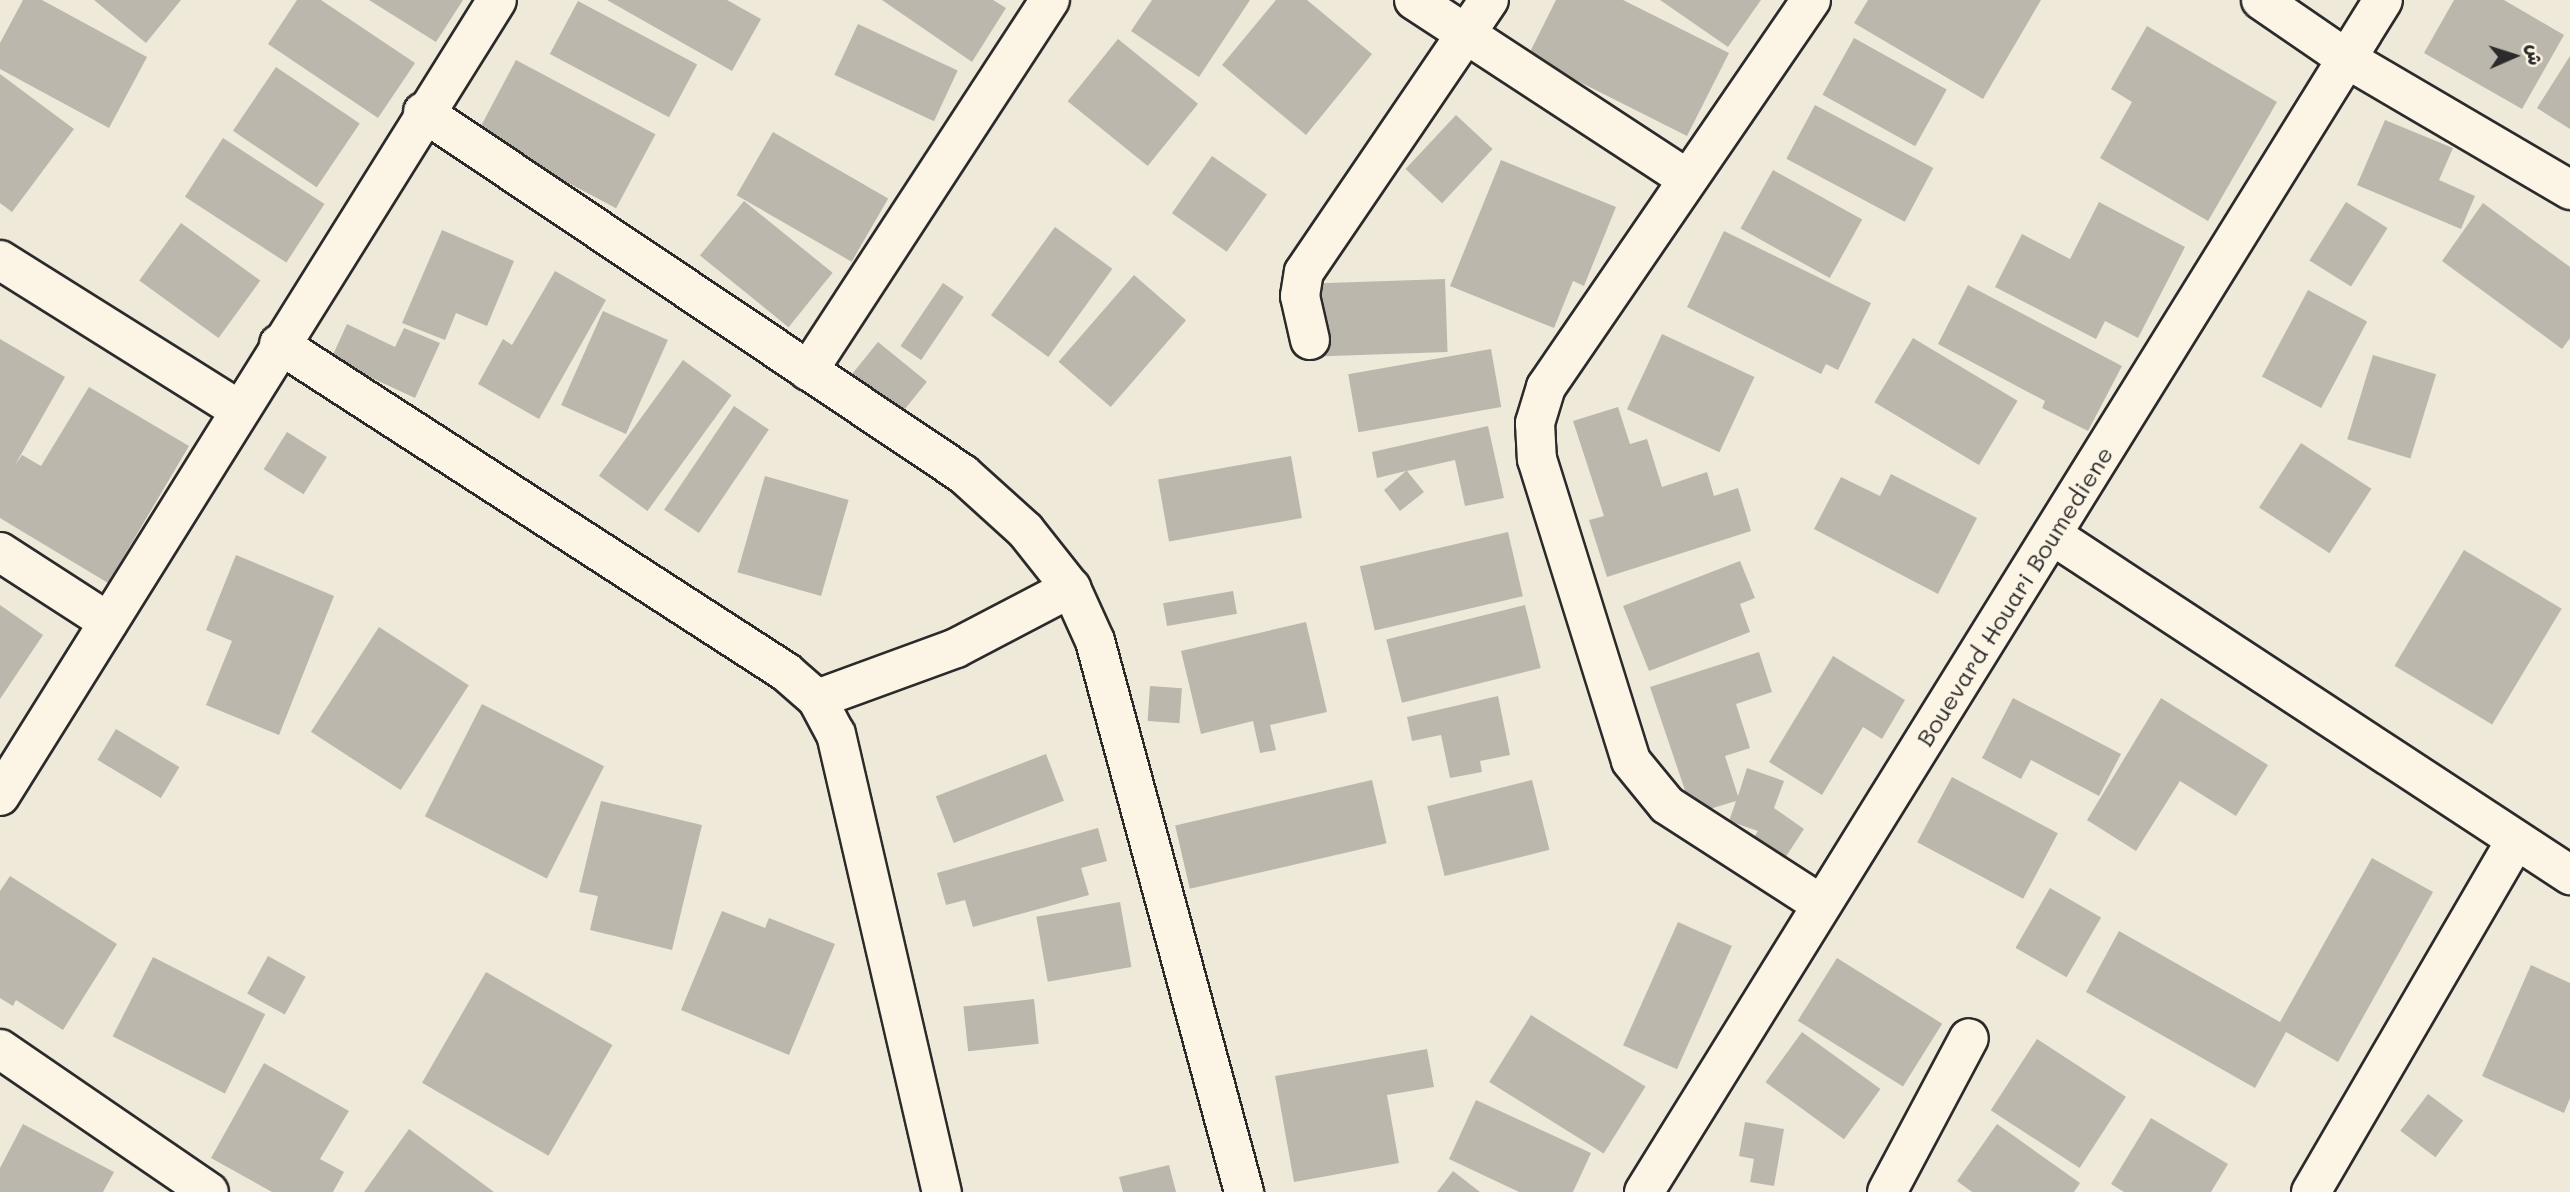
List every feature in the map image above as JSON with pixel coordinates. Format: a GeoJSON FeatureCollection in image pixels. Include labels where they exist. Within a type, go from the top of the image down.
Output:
{"type":"FeatureCollection","features":[{"type":"Feature","properties":{"kind":"street"},"geometry":{"type":"LineString","coordinates":[[0,796],[423,113],[498,0]]}},
{"type":"Feature","properties":{"kind":"street"},"geometry":{"type":"LineString","coordinates":[[808,371],[1050,0]]}},
{"type":"Feature","properties":{"kind":"street"},"geometry":{"type":"LineString","coordinates":[[1414,0],[1688,179]]}},
{"type":"Feature","properties":{"kind":"street"},"geometry":{"type":"LineString","coordinates":[[1310,340],[1300,296],[1304,272],[1489,0]]}},
{"type":"Feature","properties":{"kind":"street"},"geometry":{"type":"LineString","coordinates":[[1811,0],[1546,387],[1535,423],[1537,459],[1631,761],[1667,806],[1822,905]]}},
{"type":"Feature","properties":{"kind":"street"},"geometry":{"type":"LineString","coordinates":[[2261,0],[2347,59],[2570,190]]}},
{"type":"Feature","properties":{"kind":"street","name":"Bouevard Houari Boumediene"},"geometry":{"type":"LineString","coordinates":[[1644,1192],[2383,0]]}},
{"type":"Feature","properties":{"kind":"street"},"geometry":{"type":"LineString","coordinates":[[423,113],[963,474],[1025,530],[1071,588],[1095,640],[1244,1192]]}},
{"type":"Feature","properties":{"kind":"street"},"geometry":{"type":"LineString","coordinates":[[0,260],[239,410]]}},
{"type":"Feature","properties":{"kind":"street"},"geometry":{"type":"LineString","coordinates":[[279,344],[786,672],[817,699],[836,734],[935,1187]]}},
{"type":"Feature","properties":{"kind":"street"},"geometry":{"type":"LineString","coordinates":[[2052,535],[2514,844],[2570,875]]}},
{"type":"Feature","properties":{"kind":"street"},"geometry":{"type":"LineString","coordinates":[[0,552],[108,622]]}},
{"type":"Feature","properties":{"kind":"street"},"geometry":{"type":"LineString","coordinates":[[817,699],[956,648],[1071,588]]}},
{"type":"Feature","properties":{"kind":"street"},"geometry":{"type":"LineString","coordinates":[[2311,1192],[2514,844]]}},
{"type":"Feature","properties":{"kind":"street"},"geometry":{"type":"LineString","coordinates":[[1887,1192],[1969,1038]]}},
{"type":"Feature","properties":{"kind":"street"},"geometry":{"type":"LineString","coordinates":[[0,1049],[209,1192]]}},
{"type":"Feature","properties":{"kind":"building"},"geometry":{"type":"Polygon","coordinates":[[[23,0],[42,0],[147,57],[109,128],[0,69],[0,43],[23,0]]]}},
{"type":"Feature","properties":{"kind":"building"},"geometry":{"type":"Polygon","coordinates":[[[94,0],[181,0],[146,43],[94,0]]]}},
{"type":"Feature","properties":{"kind":"building"},"geometry":{"type":"Polygon","coordinates":[[[297,0],[321,0],[415,63],[378,118],[268,44],[297,0]]]}},
{"type":"Feature","properties":{"kind":"building"},"geometry":{"type":"Polygon","coordinates":[[[369,0],[463,0],[436,42],[369,0]]]}},
{"type":"Feature","properties":{"kind":"building"},"geometry":{"type":"Polygon","coordinates":[[[607,0],[727,0],[761,19],[732,71],[607,0]]]}},
{"type":"Feature","properties":{"kind":"building"},"geometry":{"type":"Polygon","coordinates":[[[882,0],[993,0],[1006,8],[972,62],[882,0]]]}},
{"type":"Feature","properties":{"kind":"building"},"geometry":{"type":"Polygon","coordinates":[[[1152,0],[1250,0],[1199,77],[1131,31],[1152,0]]]}},
{"type":"Feature","properties":{"kind":"building"},"geometry":{"type":"Polygon","coordinates":[[[1276,0],[1307,0],[1372,54],[1306,135],[1222,65],[1276,0]]]}},
{"type":"Feature","properties":{"kind":"building"},"geometry":{"type":"Polygon","coordinates":[[[1556,0],[1623,0],[1729,53],[1687,136],[1528,56],[1556,0]]]}},
{"type":"Feature","properties":{"kind":"building"},"geometry":{"type":"Polygon","coordinates":[[[1660,0],[1761,0],[1728,47],[1660,0]]]}},
{"type":"Feature","properties":{"kind":"building"},"geometry":{"type":"Polygon","coordinates":[[[1868,0],[2041,0],[1983,99],[1854,23],[1868,0]]]}},
{"type":"Feature","properties":{"kind":"building"},"geometry":{"type":"Polygon","coordinates":[[[2454,0],[2504,0],[2564,35],[2522,109],[2424,53],[2454,0]]]}},
{"type":"Feature","properties":{"kind":"building"},"geometry":{"type":"Polygon","coordinates":[[[578,1],[697,64],[669,117],[550,54],[578,1]]]}},
{"type":"Feature","properties":{"kind":"building"},"geometry":{"type":"Polygon","coordinates":[[[858,24],[958,70],[934,121],[834,75],[858,24]]]}},
{"type":"Feature","properties":{"kind":"building"},"geometry":{"type":"Polygon","coordinates":[[[2147,26],[2277,102],[2208,221],[2100,158],[2132,102],[2111,89],[2147,26]]]}},
{"type":"Feature","properties":{"kind":"building"},"geometry":{"type":"Polygon","coordinates":[[[1854,38],[1947,89],[1915,146],[1822,95],[1854,38]]]}},
{"type":"Feature","properties":{"kind":"building"},"geometry":{"type":"Polygon","coordinates":[[[1118,39],[1198,104],[1148,166],[1068,101],[1118,39]]]}},
{"type":"Feature","properties":{"kind":"building"},"geometry":{"type":"Polygon","coordinates":[[[2570,56],[2570,129],[2537,108],[2570,56]]]}},
{"type":"Feature","properties":{"kind":"building"},"geometry":{"type":"Polygon","coordinates":[[[516,60],[656,134],[616,208],[477,134],[516,60]]]}},
{"type":"Feature","properties":{"kind":"building"},"geometry":{"type":"Polygon","coordinates":[[[276,67],[360,123],[317,187],[233,131],[276,67]]]}},
{"type":"Feature","properties":{"kind":"building"},"geometry":{"type":"Polygon","coordinates":[[[0,74],[74,129],[12,212],[0,203],[0,74]]]}},
{"type":"Feature","properties":{"kind":"building"},"geometry":{"type":"Polygon","coordinates":[[[1815,105],[1933,168],[1905,222],[1786,159],[1815,105]]]}},
{"type":"Feature","properties":{"kind":"building"},"geometry":{"type":"Polygon","coordinates":[[[1456,115],[1493,149],[1442,203],[1406,169],[1456,115]]]}},
{"type":"Feature","properties":{"kind":"building"},"geometry":{"type":"Polygon","coordinates":[[[2385,120],[2453,148],[2439,180],[2475,196],[2461,229],[2357,185],[2385,120]]]}},
{"type":"Feature","properties":{"kind":"building"},"geometry":{"type":"Polygon","coordinates":[[[773,132],[888,199],[852,262],[736,195],[773,132]]]}},
{"type":"Feature","properties":{"kind":"building"},"geometry":{"type":"Polygon","coordinates":[[[223,138],[324,204],[286,263],[185,197],[223,138]]]}},
{"type":"Feature","properties":{"kind":"building"},"geometry":{"type":"Polygon","coordinates":[[[1212,156],[1267,194],[1227,252],[1172,213],[1212,156]]]}},
{"type":"Feature","properties":{"kind":"building"},"geometry":{"type":"Polygon","coordinates":[[[1501,160],[1616,207],[1584,286],[1573,281],[1554,328],[1450,286],[1501,160]]]}},
{"type":"Feature","properties":{"kind":"building"},"geometry":{"type":"Polygon","coordinates":[[[1773,170],[1862,219],[1830,278],[1741,229],[1773,170]]]}},
{"type":"Feature","properties":{"kind":"building"},"geometry":{"type":"Polygon","coordinates":[[[744,201],[833,273],[789,327],[700,255],[744,201]]]}},
{"type":"Feature","properties":{"kind":"building"},"geometry":{"type":"Polygon","coordinates":[[[2099,202],[2185,247],[2138,338],[2105,321],[2096,339],[1995,287],[2022,234],[2070,259],[2099,202]]]}},
{"type":"Feature","properties":{"kind":"building"},"geometry":{"type":"Polygon","coordinates":[[[2346,202],[2388,228],[2351,286],[2309,261],[2346,202]]]}},
{"type":"Feature","properties":{"kind":"building"},"geometry":{"type":"Polygon","coordinates":[[[2483,203],[2570,267],[2570,338],[2562,349],[2442,261],[2483,203]]]}},
{"type":"Feature","properties":{"kind":"building"},"geometry":{"type":"Polygon","coordinates":[[[181,223],[260,281],[219,338],[139,280],[181,223]]]}},
{"type":"Feature","properties":{"kind":"building"},"geometry":{"type":"Polygon","coordinates":[[[1055,227],[1112,269],[1048,357],[991,315],[1055,227]]]}},
{"type":"Feature","properties":{"kind":"building"},"geometry":{"type":"Polygon","coordinates":[[[442,230],[514,261],[487,326],[456,313],[445,340],[402,323],[442,230]]]}},
{"type":"Feature","properties":{"kind":"building"},"geometry":{"type":"Polygon","coordinates":[[[1724,231],[1871,303],[1838,370],[1826,364],[1821,374],[1687,307],[1724,231]]]}},
{"type":"Feature","properties":{"kind":"building"},"geometry":{"type":"Polygon","coordinates":[[[555,271],[606,300],[539,419],[478,384],[503,339],[512,345],[555,271]]]}},
{"type":"Feature","properties":{"kind":"building"},"geometry":{"type":"Polygon","coordinates":[[[1134,275],[1186,320],[1111,407],[1059,362],[1134,275]]]}},
{"type":"Feature","properties":{"kind":"building"},"geometry":{"type":"Polygon","coordinates":[[[1445,279],[1448,352],[1324,356],[1321,283],[1445,279]]]}},
{"type":"Feature","properties":{"kind":"building"},"geometry":{"type":"Polygon","coordinates":[[[943,283],[964,297],[921,360],[901,346],[943,283]]]}},
{"type":"Feature","properties":{"kind":"building"},"geometry":{"type":"Polygon","coordinates":[[[1968,285],[2122,366],[2088,431],[2042,408],[2045,401],[1938,344],[1968,285]]]}},
{"type":"Feature","properties":{"kind":"building"},"geometry":{"type":"Polygon","coordinates":[[[2308,290],[2367,321],[2321,408],[2262,377],[2308,290]]]}},
{"type":"Feature","properties":{"kind":"building"},"geometry":{"type":"Polygon","coordinates":[[[603,311],[668,340],[626,434],[561,405],[603,311]]]}},
{"type":"Feature","properties":{"kind":"building"},"geometry":{"type":"Polygon","coordinates":[[[347,324],[395,347],[404,328],[440,343],[415,398],[331,359],[347,324]]]}},
{"type":"Feature","properties":{"kind":"building"},"geometry":{"type":"Polygon","coordinates":[[[1662,334],[1754,377],[1719,452],[1627,409],[1662,334]]]}},
{"type":"Feature","properties":{"kind":"building"},"geometry":{"type":"Polygon","coordinates":[[[1913,338],[2018,401],[1979,465],[1874,402],[1913,338]]]}},
{"type":"Feature","properties":{"kind":"building"},"geometry":{"type":"Polygon","coordinates":[[[0,339],[65,377],[15,465],[22,455],[41,466],[89,387],[189,446],[108,583],[0,518],[0,339]]]}},
{"type":"Feature","properties":{"kind":"building"},"geometry":{"type":"Polygon","coordinates":[[[878,342],[927,382],[892,424],[843,385],[878,342]]]}},
{"type":"Feature","properties":{"kind":"building"},"geometry":{"type":"Polygon","coordinates":[[[1491,349],[1501,407],[1358,432],[1348,374],[1491,349]]]}},
{"type":"Feature","properties":{"kind":"building"},"geometry":{"type":"Polygon","coordinates":[[[2373,355],[2436,374],[2410,458],[2347,439],[2373,355]]]}},
{"type":"Feature","properties":{"kind":"building"},"geometry":{"type":"Polygon","coordinates":[[[683,360],[732,395],[647,511],[599,476],[683,360]]]}},
{"type":"Feature","properties":{"kind":"building"},"geometry":{"type":"Polygon","coordinates":[[[734,406],[769,429],[699,533],[664,510],[734,406]]]}},
{"type":"Feature","properties":{"kind":"building"},"geometry":{"type":"Polygon","coordinates":[[[1618,407],[1630,444],[1647,439],[1662,487],[1707,472],[1714,496],[1738,488],[1751,531],[1607,577],[1589,520],[1604,516],[1573,421],[1618,407]]]}},
{"type":"Feature","properties":{"kind":"building"},"geometry":{"type":"Polygon","coordinates":[[[1488,426],[1504,498],[1465,506],[1455,460],[1407,471],[1424,492],[1400,511],[1384,490],[1406,471],[1377,478],[1372,452],[1488,426]]]}},
{"type":"Feature","properties":{"kind":"building"},"geometry":{"type":"Polygon","coordinates":[[[287,432],[327,457],[304,494],[264,469],[287,432]]]}},
{"type":"Feature","properties":{"kind":"building"},"geometry":{"type":"Polygon","coordinates":[[[2301,443],[2371,489],[2330,553],[2259,508],[2301,443]]]}},
{"type":"Feature","properties":{"kind":"building"},"geometry":{"type":"Polygon","coordinates":[[[1291,456],[1302,518],[1169,541],[1158,479],[1291,456]]]}},
{"type":"Feature","properties":{"kind":"building"},"geometry":{"type":"Polygon","coordinates":[[[1891,474],[1977,518],[1938,594],[1814,529],[1841,477],[1880,496],[1891,474]]]}},
{"type":"Feature","properties":{"kind":"building"},"geometry":{"type":"Polygon","coordinates":[[[765,476],[849,500],[821,596],[737,572],[765,476]]]}},
{"type":"Feature","properties":{"kind":"building"},"geometry":{"type":"Polygon","coordinates":[[[1508,532],[1523,596],[1375,631],[1360,566],[1508,532]]]}},
{"type":"Feature","properties":{"kind":"building"},"geometry":{"type":"Polygon","coordinates":[[[2464,550],[2562,609],[2492,724],[2394,666],[2464,550]]]}},
{"type":"Feature","properties":{"kind":"building"},"geometry":{"type":"Polygon","coordinates":[[[236,555],[334,596],[279,735],[206,705],[232,641],[206,630],[236,555]]]}},
{"type":"Feature","properties":{"kind":"building"},"geometry":{"type":"Polygon","coordinates":[[[1740,561],[1755,598],[1740,604],[1750,632],[1649,671],[1623,606],[1740,561]]]}},
{"type":"Feature","properties":{"kind":"building"},"geometry":{"type":"Polygon","coordinates":[[[1233,591],[1237,614],[1167,626],[1163,603],[1233,591]]]}},
{"type":"Feature","properties":{"kind":"building"},"geometry":{"type":"Polygon","coordinates":[[[0,605],[43,635],[0,699],[0,605]]]}},
{"type":"Feature","properties":{"kind":"building"},"geometry":{"type":"Polygon","coordinates":[[[1525,605],[1541,668],[1402,703],[1386,640],[1525,605]]]}},
{"type":"Feature","properties":{"kind":"building"},"geometry":{"type":"Polygon","coordinates":[[[1306,622],[1327,712],[1270,725],[1276,750],[1260,753],[1253,721],[1201,734],[1181,651],[1306,622]]]}},
{"type":"Feature","properties":{"kind":"building"},"geometry":{"type":"Polygon","coordinates":[[[379,627],[469,685],[401,790],[311,732],[379,627]]]}},
{"type":"Feature","properties":{"kind":"building"},"geometry":{"type":"Polygon","coordinates":[[[1759,652],[1772,692],[1736,704],[1750,748],[1725,756],[1738,796],[1747,768],[1784,781],[1774,808],[1804,829],[1785,858],[1754,837],[1758,831],[1729,821],[1736,801],[1693,814],[1650,687],[1759,652]]]}},
{"type":"Feature","properties":{"kind":"building"},"geometry":{"type":"Polygon","coordinates":[[[1833,656],[1905,700],[1882,739],[1863,727],[1822,795],[1769,762],[1833,656]]]}},
{"type":"Feature","properties":{"kind":"building"},"geometry":{"type":"Polygon","coordinates":[[[1150,686],[1182,688],[1179,723],[1148,721],[1150,686]]]}},
{"type":"Feature","properties":{"kind":"building"},"geometry":{"type":"Polygon","coordinates":[[[1498,696],[1510,755],[1480,761],[1482,772],[1450,778],[1441,735],[1412,741],[1407,717],[1498,696]]]}},
{"type":"Feature","properties":{"kind":"building"},"geometry":{"type":"Polygon","coordinates":[[[2013,698],[2121,754],[2099,796],[2031,760],[2021,779],[1982,758],[2013,698]]]}},
{"type":"Feature","properties":{"kind":"building"},"geometry":{"type":"Polygon","coordinates":[[[2161,698],[2268,765],[2236,816],[2180,781],[2136,851],[2087,820],[2161,698]]]}},
{"type":"Feature","properties":{"kind":"building"},"geometry":{"type":"Polygon","coordinates":[[[482,704],[604,766],[547,878],[425,816],[482,704]]]}},
{"type":"Feature","properties":{"kind":"building"},"geometry":{"type":"Polygon","coordinates":[[[116,729],[179,767],[161,798],[97,760],[116,729]]]}},
{"type":"Feature","properties":{"kind":"building"},"geometry":{"type":"Polygon","coordinates":[[[1046,754],[1064,801],[954,843],[936,796],[1046,754]]]}},
{"type":"Feature","properties":{"kind":"building"},"geometry":{"type":"Polygon","coordinates":[[[1952,777],[2058,833],[2023,899],[1917,842],[1952,777]]]}},
{"type":"Feature","properties":{"kind":"building"},"geometry":{"type":"Polygon","coordinates":[[[1372,780],[1387,843],[1190,889],[1175,825],[1372,780]]]}},
{"type":"Feature","properties":{"kind":"building"},"geometry":{"type":"Polygon","coordinates":[[[1532,780],[1549,850],[1445,876],[1427,806],[1532,780]]]}},
{"type":"Feature","properties":{"kind":"building"},"geometry":{"type":"Polygon","coordinates":[[[601,801],[702,825],[672,950],[590,930],[598,896],[579,892],[601,801]]]}},
{"type":"Feature","properties":{"kind":"building"},"geometry":{"type":"Polygon","coordinates":[[[1098,828],[1107,861],[1081,868],[1089,895],[973,927],[965,900],[946,905],[937,873],[1098,828]]]}},
{"type":"Feature","properties":{"kind":"building"},"geometry":{"type":"Polygon","coordinates":[[[2372,858],[2433,892],[2338,1062],[2286,1032],[2255,1088],[2086,992],[2119,931],[2280,1022],[2372,858]]]}},
{"type":"Feature","properties":{"kind":"building"},"geometry":{"type":"Polygon","coordinates":[[[10,876],[117,944],[63,1030],[16,1000],[13,1006],[0,998],[0,891],[10,876]]]}},
{"type":"Feature","properties":{"kind":"building"},"geometry":{"type":"Polygon","coordinates":[[[2050,888],[2101,918],[2067,977],[2016,948],[2050,888]]]}},
{"type":"Feature","properties":{"kind":"building"},"geometry":{"type":"Polygon","coordinates":[[[1120,902],[1131,967],[1048,982],[1036,917],[1120,902]]]}},
{"type":"Feature","properties":{"kind":"building"},"geometry":{"type":"Polygon","coordinates":[[[722,911],[765,928],[769,918],[835,944],[789,1055],[681,1010],[722,911]]]}},
{"type":"Feature","properties":{"kind":"building"},"geometry":{"type":"Polygon","coordinates":[[[1678,922],[1732,946],[1677,1069],[1623,1045],[1678,922]]]}},
{"type":"Feature","properties":{"kind":"building"},"geometry":{"type":"Polygon","coordinates":[[[268,956],[306,977],[285,1014],[247,994],[268,956]]]}},
{"type":"Feature","properties":{"kind":"building"},"geometry":{"type":"Polygon","coordinates":[[[153,957],[265,1014],[225,1094],[113,1036],[153,957]]]}},
{"type":"Feature","properties":{"kind":"building"},"geometry":{"type":"Polygon","coordinates":[[[1837,958],[1942,1024],[1903,1086],[1798,1021],[1837,958]]]}},
{"type":"Feature","properties":{"kind":"building"},"geometry":{"type":"Polygon","coordinates":[[[2531,965],[2570,983],[2570,1098],[2564,1113],[2482,1076],[2531,965]]]}},
{"type":"Feature","properties":{"kind":"building"},"geometry":{"type":"Polygon","coordinates":[[[486,972],[612,1045],[548,1156],[422,1083],[486,972]]]}},
{"type":"Feature","properties":{"kind":"building"},"geometry":{"type":"Polygon","coordinates":[[[1034,999],[1039,1044],[968,1051],[963,1006],[1034,999]]]}},
{"type":"Feature","properties":{"kind":"building"},"geometry":{"type":"Polygon","coordinates":[[[1531,1015],[1645,1087],[1604,1154],[1489,1082],[1531,1015]]]}},
{"type":"Feature","properties":{"kind":"building"},"geometry":{"type":"Polygon","coordinates":[[[1802,1032],[1880,1089],[1844,1139],[1766,1082],[1802,1032]]]}},
{"type":"Feature","properties":{"kind":"building"},"geometry":{"type":"Polygon","coordinates":[[[2037,1039],[2126,1097],[2080,1168],[1991,1110],[2037,1039]]]}},
{"type":"Feature","properties":{"kind":"building"},"geometry":{"type":"Polygon","coordinates":[[[1427,1049],[1434,1087],[1387,1095],[1399,1163],[1294,1182],[1275,1076],[1427,1049]]]}},
{"type":"Feature","properties":{"kind":"building"},"geometry":{"type":"Polygon","coordinates":[[[264,1063],[349,1111],[320,1159],[344,1172],[333,1192],[272,1192],[211,1158],[264,1063]]]}},
{"type":"Feature","properties":{"kind":"building"},"geometry":{"type":"Polygon","coordinates":[[[2428,1094],[2463,1120],[2435,1157],[2400,1131],[2428,1094]]]}},
{"type":"Feature","properties":{"kind":"building"},"geometry":{"type":"Polygon","coordinates":[[[1476,1100],[1591,1153],[1573,1192],[1519,1192],[1449,1159],[1476,1100]]]}},
{"type":"Feature","properties":{"kind":"building"},"geometry":{"type":"Polygon","coordinates":[[[2151,1118],[2228,1164],[2211,1192],[2124,1192],[2111,1184],[2151,1118]]]}},
{"type":"Feature","properties":{"kind":"building"},"geometry":{"type":"Polygon","coordinates":[[[1745,1122],[1784,1129],[1774,1186],[1750,1182],[1754,1159],[1739,1156],[1745,1122]]]}},
{"type":"Feature","properties":{"kind":"building"},"geometry":{"type":"Polygon","coordinates":[[[23,1124],[114,1172],[103,1192],[0,1192],[0,1168],[23,1124]]]}},
{"type":"Feature","properties":{"kind":"building"},"geometry":{"type":"Polygon","coordinates":[[[1997,1124],[2080,1183],[2074,1192],[1972,1192],[1957,1181],[1997,1124]]]}},
{"type":"Feature","properties":{"kind":"building"},"geometry":{"type":"Polygon","coordinates":[[[409,1129],[494,1192],[364,1192],[409,1129]]]}},
{"type":"Feature","properties":{"kind":"building"},"geometry":{"type":"Polygon","coordinates":[[[1169,1165],[1176,1192],[1123,1192],[1119,1177],[1169,1165]]]}},
{"type":"Feature","properties":{"kind":"building"},"geometry":{"type":"Polygon","coordinates":[[[1453,1171],[1480,1192],[1437,1192],[1453,1171]]]}}]}
